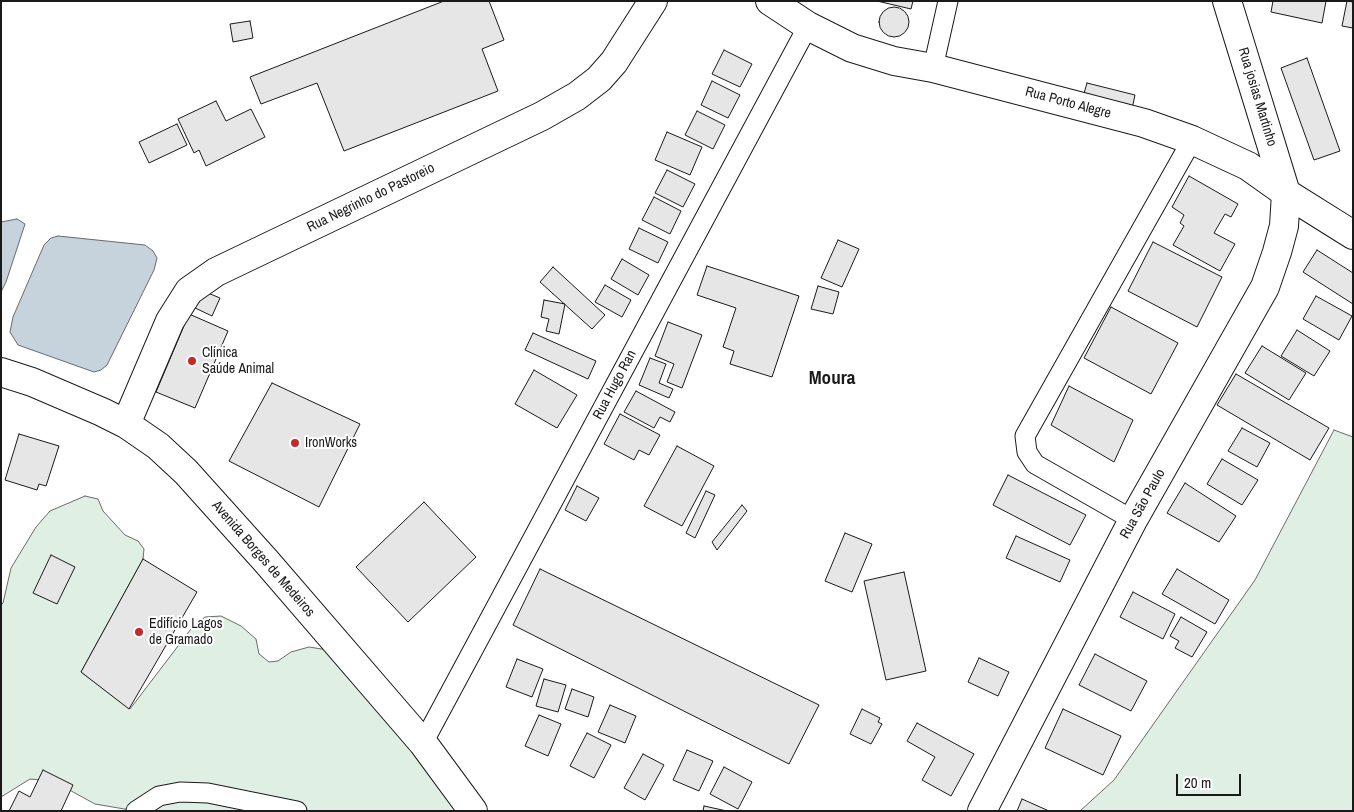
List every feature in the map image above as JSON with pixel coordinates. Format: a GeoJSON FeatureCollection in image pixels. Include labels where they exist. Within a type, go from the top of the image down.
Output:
{"type":"FeatureCollection","features":[{"type":"Feature","properties":{"kind":"street","name":"Rua Negrinho do Pastoreio"},"geometry":{"type":"LineString","coordinates":[[126,424],[170,321],[189,291],[216,272],[533,120],[577,96],[599,79],[614,62],[653,1]]}},
{"type":"Feature","properties":{"kind":"street","name":"Rua Porto Alegre"},"geometry":{"type":"LineString","coordinates":[[770,1],[808,26],[852,48],[894,62],[933,68],[1144,124],[1192,140],[1248,166],[1286,193],[1353,235]]}},
{"type":"Feature","properties":{"kind":"street"},"geometry":{"type":"LineString","coordinates":[[933,68],[948,1]]}},
{"type":"Feature","properties":{"kind":"street","name":"Rua josias Martinho"},"geometry":{"type":"LineString","coordinates":[[1228,1],[1286,193]]}},
{"type":"Feature","properties":{"kind":"street","name":"Rua Hugo Ran"},"geometry":{"type":"LineString","coordinates":[[423,743],[808,26]]}},
{"type":"Feature","properties":{"kind":"street"},"geometry":{"type":"LineString","coordinates":[[1133,520],[1035,464],[1027,452],[1025,436],[1192,140]]}},
{"type":"Feature","properties":{"kind":"street","name":"Rua São Paulo"},"geometry":{"type":"LineString","coordinates":[[982,811],[1133,520],[1265,286],[1284,226],[1286,193]]}},
{"type":"Feature","properties":{"kind":"street","name":"Avenida Borges de Medeiros"},"geometry":{"type":"LineString","coordinates":[[1,372],[69,397],[126,424],[158,446],[186,472],[266,561],[423,743],[473,811]]}},
{"type":"Feature","properties":{"kind":"street"},"geometry":{"type":"LineString","coordinates":[[136,811],[159,796],[180,792],[208,793],[297,811]]}},
{"type":"Feature","properties":{"kind":"green space"},"geometry":{"type":"Polygon","coordinates":[[[1334,430],[1353,437],[1353,811],[1080,811],[1114,780],[1255,580],[1334,430]]]}},
{"type":"Feature","properties":{"kind":"green space"},"geometry":{"type":"Polygon","coordinates":[[[85,496],[98,499],[103,511],[125,535],[138,541],[144,549],[143,559],[81,672],[130,709],[191,629],[205,617],[221,616],[241,626],[256,639],[259,654],[269,662],[278,661],[291,652],[309,647],[328,650],[473,811],[136,811],[95,804],[53,781],[30,779],[1,797],[1,605],[11,568],[36,527],[50,511],[85,496]]]}},
{"type":"Feature","properties":{"kind":"shaded area"},"geometry":{"type":"Polygon","coordinates":[[[17,219],[25,224],[1,292],[1,222],[17,219]]]}},
{"type":"Feature","properties":{"kind":"shaded area"},"geometry":{"type":"Polygon","coordinates":[[[58,236],[145,245],[153,251],[157,258],[154,270],[107,365],[101,370],[94,372],[18,345],[10,332],[13,317],[44,245],[51,238],[58,236]]]}},
{"type":"Feature","properties":{"kind":"building"},"geometry":{"type":"Polygon","coordinates":[[[444,1],[489,1],[504,40],[482,49],[498,91],[344,151],[317,83],[261,104],[250,77],[444,1]]]}},
{"type":"Feature","properties":{"kind":"building"},"geometry":{"type":"Polygon","coordinates":[[[877,1],[913,1],[911,9],[877,1]]]}},
{"type":"Feature","properties":{"kind":"building"},"geometry":{"type":"Polygon","coordinates":[[[1273,1],[1326,1],[1322,23],[1271,12],[1273,1]]]}},
{"type":"Feature","properties":{"kind":"building"},"geometry":{"type":"Polygon","coordinates":[[[1347,1],[1353,2],[1353,28],[1342,26],[1347,1]]]}},
{"type":"Feature","properties":{"kind":"building"},"geometry":{"type":"Polygon","coordinates":[[[894,7],[905,11],[909,22],[905,33],[894,37],[883,33],[879,22],[883,11],[894,7]]]}},
{"type":"Feature","properties":{"kind":"building"},"geometry":{"type":"Polygon","coordinates":[[[250,21],[253,38],[233,42],[230,24],[250,21]]]}},
{"type":"Feature","properties":{"kind":"building"},"geometry":{"type":"Polygon","coordinates":[[[724,50],[752,64],[740,87],[712,74],[724,50]]]}},
{"type":"Feature","properties":{"kind":"building"},"geometry":{"type":"Polygon","coordinates":[[[1307,58],[1340,151],[1314,160],[1281,68],[1307,58]]]}},
{"type":"Feature","properties":{"kind":"building"},"geometry":{"type":"Polygon","coordinates":[[[712,81],[740,95],[728,118],[701,105],[712,81]]]}},
{"type":"Feature","properties":{"kind":"building"},"geometry":{"type":"Polygon","coordinates":[[[1087,83],[1135,95],[1132,109],[1083,97],[1087,83]]]}},
{"type":"Feature","properties":{"kind":"building"},"geometry":{"type":"Polygon","coordinates":[[[216,101],[226,121],[251,109],[265,137],[206,166],[199,150],[194,153],[178,119],[216,101]]]}},
{"type":"Feature","properties":{"kind":"building"},"geometry":{"type":"Polygon","coordinates":[[[697,111],[725,125],[713,149],[685,135],[697,111]]]}},
{"type":"Feature","properties":{"kind":"building"},"geometry":{"type":"Polygon","coordinates":[[[177,124],[187,145],[149,163],[139,142],[177,124]]]}},
{"type":"Feature","properties":{"kind":"building"},"geometry":{"type":"Polygon","coordinates":[[[667,132],[702,147],[690,175],[655,160],[667,132]]]}},
{"type":"Feature","properties":{"kind":"building"},"geometry":{"type":"Polygon","coordinates":[[[667,170],[695,184],[683,207],[655,193],[667,170]]]}},
{"type":"Feature","properties":{"kind":"building"},"geometry":{"type":"Polygon","coordinates":[[[1189,176],[1238,204],[1231,217],[1225,214],[1214,233],[1235,244],[1220,271],[1173,245],[1184,226],[1180,223],[1184,215],[1172,207],[1189,176]]]}},
{"type":"Feature","properties":{"kind":"building"},"geometry":{"type":"Polygon","coordinates":[[[654,197],[681,211],[670,234],[642,220],[654,197]]]}},
{"type":"Feature","properties":{"kind":"building"},"geometry":{"type":"Polygon","coordinates":[[[639,228],[668,242],[658,263],[629,249],[639,228]]]}},
{"type":"Feature","properties":{"kind":"building"},"geometry":{"type":"Polygon","coordinates":[[[838,240],[859,249],[842,287],[821,278],[838,240]]]}},
{"type":"Feature","properties":{"kind":"building"},"geometry":{"type":"Polygon","coordinates":[[[1153,242],[1222,277],[1197,327],[1128,291],[1153,242]]]}},
{"type":"Feature","properties":{"kind":"building"},"geometry":{"type":"Polygon","coordinates":[[[1317,250],[1353,273],[1353,304],[1303,272],[1317,250]]]}},
{"type":"Feature","properties":{"kind":"building"},"geometry":{"type":"Polygon","coordinates":[[[622,259],[649,275],[638,295],[611,279],[622,259]]]}},
{"type":"Feature","properties":{"kind":"building"},"geometry":{"type":"Polygon","coordinates":[[[707,266],[799,296],[772,377],[730,364],[734,351],[723,347],[736,308],[697,295],[707,266]]]}},
{"type":"Feature","properties":{"kind":"building"},"geometry":{"type":"Polygon","coordinates":[[[553,267],[605,315],[592,329],[540,282],[553,267]]]}},
{"type":"Feature","properties":{"kind":"building"},"geometry":{"type":"Polygon","coordinates":[[[605,285],[631,300],[622,317],[595,302],[605,285]]]}},
{"type":"Feature","properties":{"kind":"building"},"geometry":{"type":"Polygon","coordinates":[[[818,286],[839,292],[833,314],[811,309],[818,286]]]}},
{"type":"Feature","properties":{"kind":"building"},"geometry":{"type":"Polygon","coordinates":[[[201,290],[220,298],[212,316],[193,307],[201,290]]]}},
{"type":"Feature","properties":{"kind":"building"},"geometry":{"type":"Polygon","coordinates":[[[1316,296],[1352,316],[1339,340],[1303,319],[1316,296]]]}},
{"type":"Feature","properties":{"kind":"building"},"geometry":{"type":"Polygon","coordinates":[[[544,300],[565,304],[559,334],[546,331],[549,319],[541,317],[544,300]]]}},
{"type":"Feature","properties":{"kind":"building"},"geometry":{"type":"Polygon","coordinates":[[[1111,307],[1178,343],[1151,394],[1084,358],[1111,307]]]}},
{"type":"Feature","properties":{"kind":"building","name":"Clínica Saúde Animal"},"geometry":{"type":"Polygon","coordinates":[[[189,314],[228,331],[195,408],[156,392],[189,314]]]}},
{"type":"Feature","properties":{"kind":"building"},"geometry":{"type":"Polygon","coordinates":[[[668,322],[702,335],[682,388],[667,382],[674,364],[655,356],[668,322]]]}},
{"type":"Feature","properties":{"kind":"building"},"geometry":{"type":"Polygon","coordinates":[[[1297,330],[1330,351],[1314,376],[1281,356],[1297,330]]]}},
{"type":"Feature","properties":{"kind":"building"},"geometry":{"type":"Polygon","coordinates":[[[533,333],[596,361],[588,379],[525,350],[533,333]]]}},
{"type":"Feature","properties":{"kind":"building"},"geometry":{"type":"Polygon","coordinates":[[[1262,346],[1306,373],[1289,400],[1245,373],[1262,346]]]}},
{"type":"Feature","properties":{"kind":"building"},"geometry":{"type":"Polygon","coordinates":[[[650,358],[666,364],[659,383],[673,389],[669,398],[639,385],[650,358]]]}},
{"type":"Feature","properties":{"kind":"building"},"geometry":{"type":"Polygon","coordinates":[[[534,370],[577,395],[557,428],[515,404],[534,370]]]}},
{"type":"Feature","properties":{"kind":"building"},"geometry":{"type":"Polygon","coordinates":[[[1236,374],[1329,428],[1310,460],[1217,405],[1236,374]]]}},
{"type":"Feature","properties":{"kind":"building","name":"IronWorks"},"geometry":{"type":"Polygon","coordinates":[[[272,383],[360,424],[319,507],[229,461],[272,383]]]}},
{"type":"Feature","properties":{"kind":"building"},"geometry":{"type":"Polygon","coordinates":[[[1069,386],[1133,420],[1114,462],[1051,425],[1069,386]]]}},
{"type":"Feature","properties":{"kind":"building"},"geometry":{"type":"Polygon","coordinates":[[[636,391],[675,412],[670,422],[660,417],[654,428],[624,412],[636,391]]]}},
{"type":"Feature","properties":{"kind":"building"},"geometry":{"type":"Polygon","coordinates":[[[620,414],[660,435],[649,455],[639,450],[634,460],[604,444],[620,414]]]}},
{"type":"Feature","properties":{"kind":"building"},"geometry":{"type":"Polygon","coordinates":[[[1242,428],[1270,443],[1257,467],[1228,451],[1242,428]]]}},
{"type":"Feature","properties":{"kind":"building"},"geometry":{"type":"Polygon","coordinates":[[[19,434],[59,446],[46,486],[39,484],[37,490],[5,480],[19,434]]]}},
{"type":"Feature","properties":{"kind":"building"},"geometry":{"type":"Polygon","coordinates":[[[677,446],[714,466],[682,526],[644,506],[677,446]]]}},
{"type":"Feature","properties":{"kind":"building"},"geometry":{"type":"Polygon","coordinates":[[[1222,459],[1258,480],[1242,505],[1207,484],[1222,459]]]}},
{"type":"Feature","properties":{"kind":"building"},"geometry":{"type":"Polygon","coordinates":[[[1008,475],[1086,515],[1070,545],[993,505],[1008,475]]]}},
{"type":"Feature","properties":{"kind":"building"},"geometry":{"type":"Polygon","coordinates":[[[1185,483],[1236,516],[1219,542],[1167,513],[1185,483]]]}},
{"type":"Feature","properties":{"kind":"building"},"geometry":{"type":"Polygon","coordinates":[[[577,486],[599,498],[586,521],[565,510],[577,486]]]}},
{"type":"Feature","properties":{"kind":"building"},"geometry":{"type":"Polygon","coordinates":[[[706,491],[715,495],[695,538],[686,533],[706,491]]]}},
{"type":"Feature","properties":{"kind":"building"},"geometry":{"type":"Polygon","coordinates":[[[424,502],[476,557],[408,622],[356,567],[424,502]]]}},
{"type":"Feature","properties":{"kind":"building"},"geometry":{"type":"Polygon","coordinates":[[[742,505],[747,511],[717,550],[712,542],[742,505]]]}},
{"type":"Feature","properties":{"kind":"building"},"geometry":{"type":"Polygon","coordinates":[[[845,533],[872,544],[852,592],[825,581],[845,533]]]}},
{"type":"Feature","properties":{"kind":"building"},"geometry":{"type":"Polygon","coordinates":[[[1016,536],[1070,560],[1060,582],[1006,558],[1016,536]]]}},
{"type":"Feature","properties":{"kind":"building"},"geometry":{"type":"Polygon","coordinates":[[[51,555],[75,567],[57,604],[33,593],[51,555]]]}},
{"type":"Feature","properties":{"kind":"building","name":"Edifício Lagos de Gramado"},"geometry":{"type":"Polygon","coordinates":[[[143,559],[197,592],[129,709],[81,672],[143,559]]]}},
{"type":"Feature","properties":{"kind":"building"},"geometry":{"type":"Polygon","coordinates":[[[540,569],[819,705],[789,764],[513,625],[540,569]]]}},
{"type":"Feature","properties":{"kind":"building"},"geometry":{"type":"Polygon","coordinates":[[[1177,569],[1229,600],[1215,624],[1162,594],[1177,569]]]}},
{"type":"Feature","properties":{"kind":"building"},"geometry":{"type":"Polygon","coordinates":[[[904,572],[926,671],[886,680],[864,581],[904,572]]]}},
{"type":"Feature","properties":{"kind":"building"},"geometry":{"type":"Polygon","coordinates":[[[1133,592],[1175,614],[1163,639],[1120,617],[1133,592]]]}},
{"type":"Feature","properties":{"kind":"building"},"geometry":{"type":"Polygon","coordinates":[[[1181,617],[1207,632],[1192,657],[1175,648],[1179,641],[1170,636],[1181,617]]]}},
{"type":"Feature","properties":{"kind":"building"},"geometry":{"type":"Polygon","coordinates":[[[1095,654],[1147,681],[1131,711],[1079,685],[1095,654]]]}},
{"type":"Feature","properties":{"kind":"building"},"geometry":{"type":"Polygon","coordinates":[[[979,658],[1009,672],[998,696],[968,682],[979,658]]]}},
{"type":"Feature","properties":{"kind":"building"},"geometry":{"type":"Polygon","coordinates":[[[517,659],[543,669],[532,697],[506,687],[517,659]]]}},
{"type":"Feature","properties":{"kind":"building"},"geometry":{"type":"Polygon","coordinates":[[[544,679],[566,685],[558,712],[536,706],[544,679]]]}},
{"type":"Feature","properties":{"kind":"building"},"geometry":{"type":"Polygon","coordinates":[[[572,689],[594,697],[588,717],[565,709],[572,689]]]}},
{"type":"Feature","properties":{"kind":"building"},"geometry":{"type":"Polygon","coordinates":[[[610,705],[636,716],[625,743],[598,732],[610,705]]]}},
{"type":"Feature","properties":{"kind":"building"},"geometry":{"type":"Polygon","coordinates":[[[862,709],[880,718],[878,722],[882,724],[871,744],[850,734],[862,709]]]}},
{"type":"Feature","properties":{"kind":"building"},"geometry":{"type":"Polygon","coordinates":[[[1063,709],[1121,736],[1103,775],[1045,748],[1063,709]]]}},
{"type":"Feature","properties":{"kind":"building"},"geometry":{"type":"Polygon","coordinates":[[[539,715],[561,724],[548,756],[525,746],[539,715]]]}},
{"type":"Feature","properties":{"kind":"building"},"geometry":{"type":"Polygon","coordinates":[[[917,723],[974,754],[951,796],[922,780],[935,757],[907,741],[917,723]]]}},
{"type":"Feature","properties":{"kind":"building"},"geometry":{"type":"Polygon","coordinates":[[[587,733],[611,745],[594,778],[570,766],[587,733]]]}},
{"type":"Feature","properties":{"kind":"building"},"geometry":{"type":"Polygon","coordinates":[[[687,750],[713,761],[699,791],[673,780],[687,750]]]}},
{"type":"Feature","properties":{"kind":"building"},"geometry":{"type":"Polygon","coordinates":[[[643,754],[664,765],[645,800],[624,788],[643,754]]]}},
{"type":"Feature","properties":{"kind":"building"},"geometry":{"type":"Polygon","coordinates":[[[724,767],[752,782],[738,809],[710,794],[724,767]]]}},
{"type":"Feature","properties":{"kind":"building"},"geometry":{"type":"Polygon","coordinates":[[[43,770],[73,785],[61,811],[9,811],[19,791],[30,797],[43,770]]]}},
{"type":"Feature","properties":{"kind":"building"},"geometry":{"type":"Polygon","coordinates":[[[1022,799],[1049,811],[1017,811],[1022,799]]]}},
{"type":"Feature","properties":{"kind":"building"},"geometry":{"type":"Polygon","coordinates":[[[704,806],[727,811],[703,811],[704,806]]]}},
{"type":"Feature","properties":{"kind":"place","name":"Clínica Saúde Animal"},"geometry":{"type":"Point","coordinates":[192,361]}},
{"type":"Feature","properties":{"kind":"place","name":"IronWorks"},"geometry":{"type":"Point","coordinates":[295,443]}},
{"type":"Feature","properties":{"kind":"place","name":"Edifício Lagos de Gramado"},"geometry":{"type":"Point","coordinates":[139,632]}},
{"type":"Feature","properties":{"kind":"district","name":"Moura"},"geometry":{"type":"Point","coordinates":[832,379]}}]}
